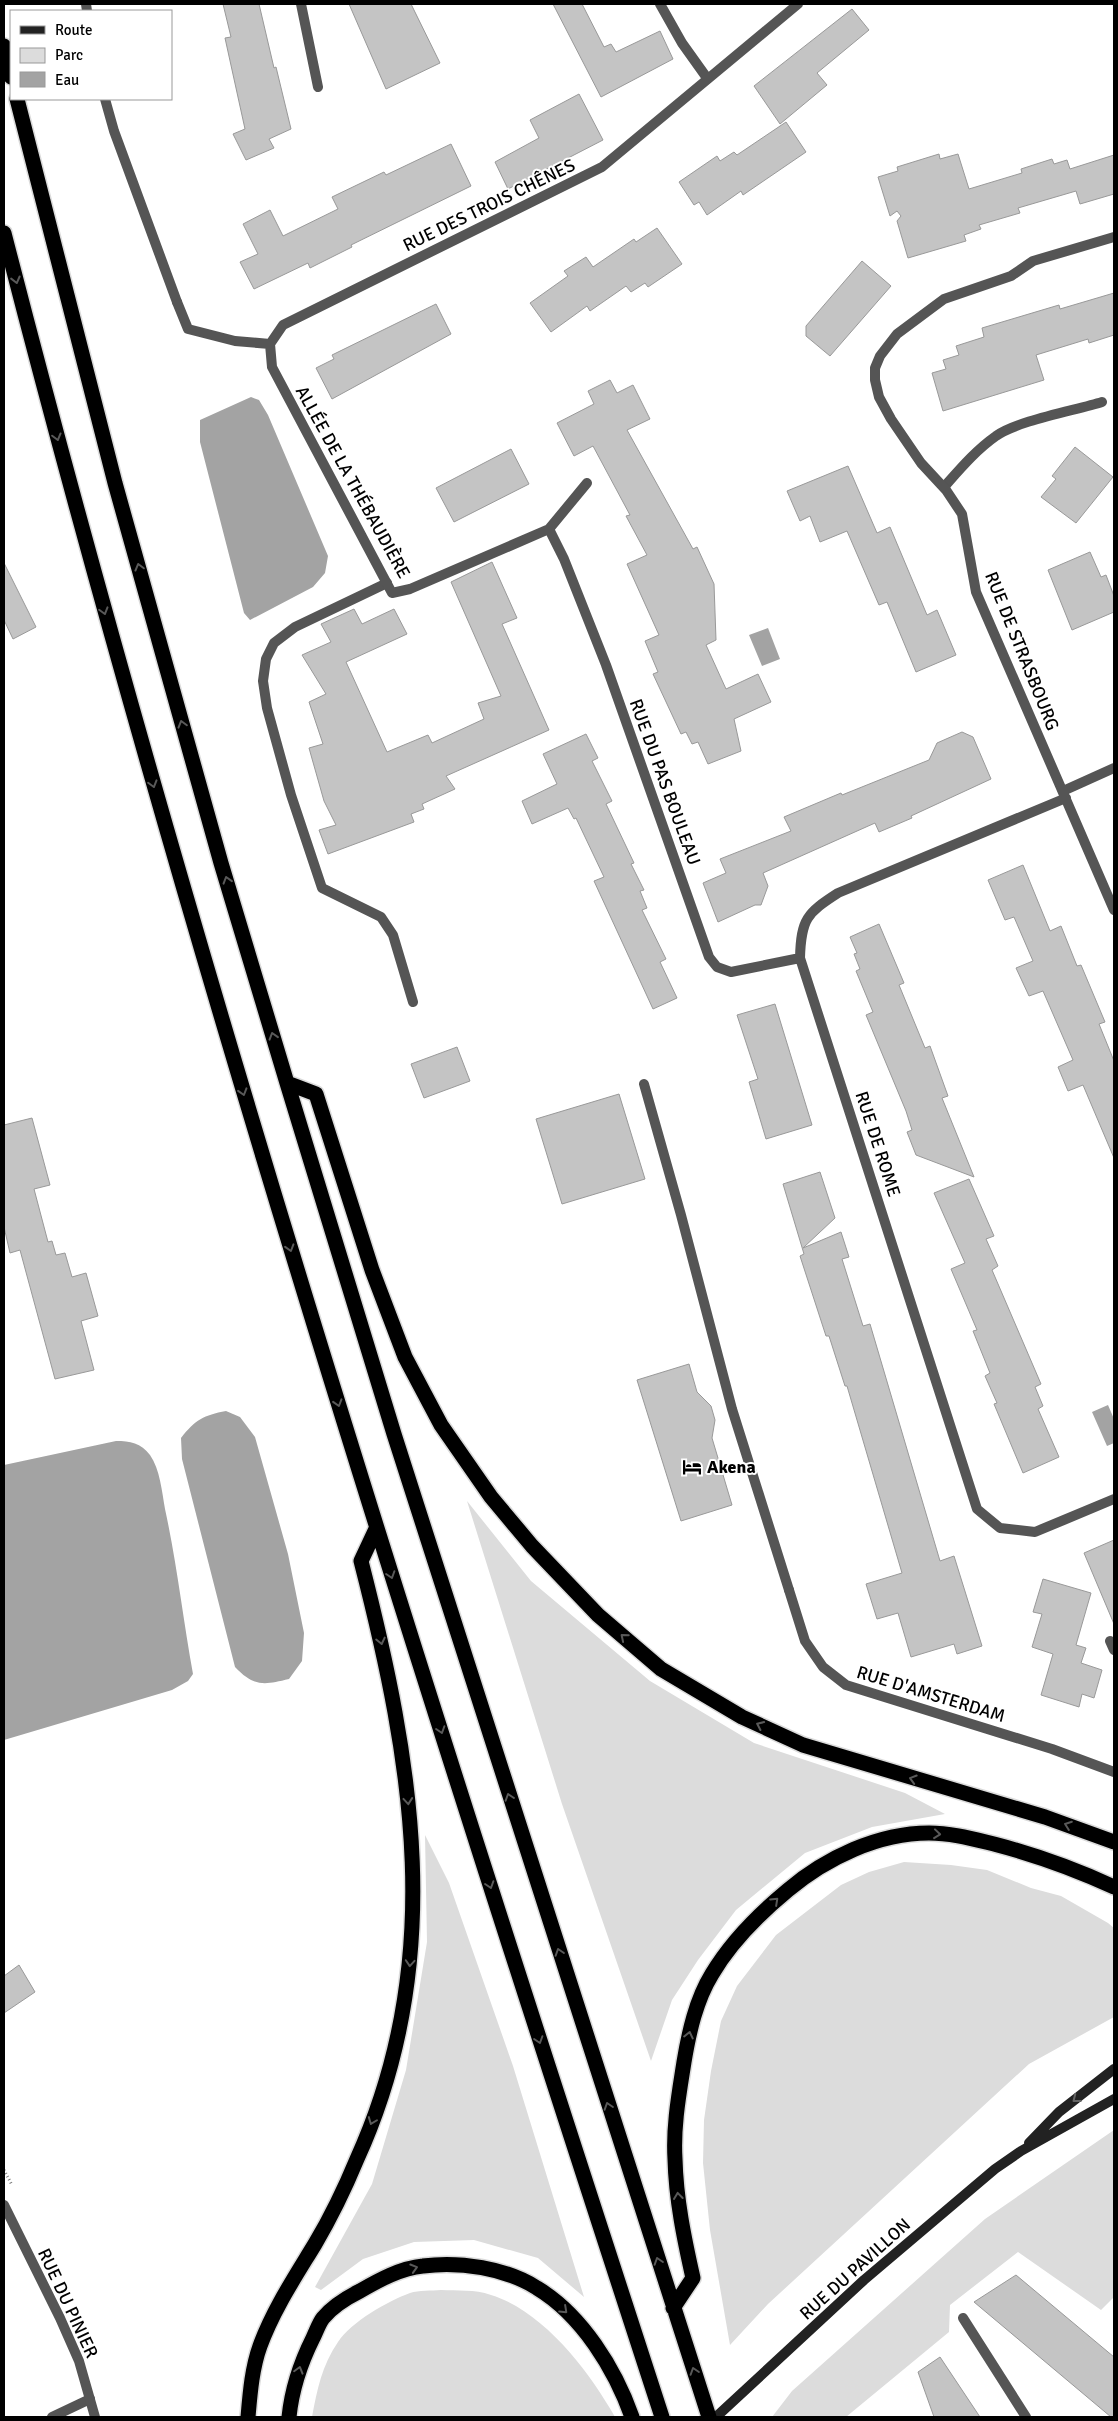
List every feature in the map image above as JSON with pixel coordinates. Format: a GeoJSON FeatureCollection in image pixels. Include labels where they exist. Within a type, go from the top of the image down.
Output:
{"type":"FeatureCollection","features":[{"type":"Feature","properties":{"kind":"highway"},"geometry":{"type":"LineString","coordinates":[[4,46],[10,73]]}},
{"type":"Feature","properties":{"kind":"highway"},"geometry":{"type":"LineString","coordinates":[[16,100],[118,492],[219,854],[287,1083],[397,1444],[709,2417]]}},
{"type":"Feature","properties":{"kind":"highway"},"geometry":{"type":"LineString","coordinates":[[4,233],[71,492],[224,1031],[376,1529],[662,2417]]}},
{"type":"Feature","properties":{"kind":"highway"},"geometry":{"type":"LineString","coordinates":[[287,1083],[316,1094],[372,1270],[405,1357],[441,1425],[491,1497],[532,1546],[598,1615],[661,1668],[742,1717],[803,1745],[1045,1817],[1114,1842]]}},
{"type":"Feature","properties":{"kind":"highway"},"geometry":{"type":"LineString","coordinates":[[248,2417],[250,2391],[259,2348],[280,2302],[317,2241],[358,2158],[379,2104],[403,2017],[409,1978],[413,1873],[401,1736],[384,1653],[361,1561],[376,1529]]}},
{"type":"Feature","properties":{"kind":"highway"},"geometry":{"type":"LineString","coordinates":[[673,2308],[693,2278],[681,2221],[674,2157],[677,2104],[688,2035],[698,2003],[712,1974],[738,1938],[776,1900],[811,1871],[862,1846],[905,1835],[930,1833],[965,1837],[1028,1853],[1074,1868],[1114,1887]]}},
{"type":"Feature","properties":{"kind":"highway"},"geometry":{"type":"LineString","coordinates":[[289,2417],[291,2396],[300,2363],[323,2317],[348,2297],[383,2278],[422,2266],[458,2265],[499,2271],[537,2287],[566,2311],[603,2358],[632,2417]]}},
{"type":"Feature","properties":{"kind":"street"},"geometry":{"type":"LineString","coordinates":[[301,4],[318,86]]}},
{"type":"Feature","properties":{"kind":"street"},"geometry":{"type":"LineString","coordinates":[[660,4],[682,43],[707,78]]}},
{"type":"Feature","properties":{"kind":"street","name":"RUE DES TROIS CHÊNES"},"geometry":{"type":"LineString","coordinates":[[270,344],[283,326],[602,167],[798,4]]}},
{"type":"Feature","properties":{"kind":"street"},"geometry":{"type":"LineString","coordinates":[[105,100],[114,131],[188,329],[235,342],[270,344]]}},
{"type":"Feature","properties":{"kind":"street","name":"RUE DE STRASBOURG"},"geometry":{"type":"LineString","coordinates":[[1114,236],[1033,262],[1012,276],[944,299],[896,334],[880,356],[875,374],[879,397],[891,419],[921,463],[944,486],[962,514],[976,592],[1114,910]]}},
{"type":"Feature","properties":{"kind":"street","name":"ALLÉE DE LA THÉBAUDIÈRE"},"geometry":{"type":"LineString","coordinates":[[270,344],[272,367],[392,593],[410,589],[549,529],[587,483]]}},
{"type":"Feature","properties":{"kind":"street"},"geometry":{"type":"LineString","coordinates":[[944,486],[971,457],[997,434],[1017,426],[1102,402]]}},
{"type":"Feature","properties":{"kind":"street","name":"RUE DU PAS BOULEAU"},"geometry":{"type":"LineString","coordinates":[[549,529],[564,559],[606,665],[709,957],[717,966],[731,972],[800,958]]}},
{"type":"Feature","properties":{"kind":"street"},"geometry":{"type":"LineString","coordinates":[[387,582],[295,627],[274,643],[266,659],[263,681],[267,708],[289,786],[322,888],[381,917],[393,935],[413,1002]]}},
{"type":"Feature","properties":{"kind":"street","name":"RUE DE ROME"},"geometry":{"type":"LineString","coordinates":[[1114,768],[1065,794],[838,893],[812,910],[804,927],[800,958],[977,1509],[1000,1528],[1035,1532],[1114,1499]]}},
{"type":"Feature","properties":{"kind":"street","name":"RUE D'AMSTERDAM"},"geometry":{"type":"LineString","coordinates":[[644,1084],[732,1409],[805,1641],[823,1668],[846,1685],[1052,1748],[1114,1772]]}},
{"type":"Feature","properties":{"kind":"street","name":"RUE DU PAVILLON"},"geometry":{"type":"LineString","coordinates":[[716,2417],[864,2280],[942,2212],[1021,2151],[1059,2112],[1114,2069]]}},
{"type":"Feature","properties":{"kind":"street","name":"RUE DU PAVILLON"},"geometry":{"type":"LineString","coordinates":[[1021,2151],[1114,2099]]}},
{"type":"Feature","properties":{"kind":"street","name":"RUE DU PINIER"},"geometry":{"type":"LineString","coordinates":[[4,2205],[60,2318],[79,2361],[96,2417]]}},
{"type":"Feature","properties":{"kind":"street"},"geometry":{"type":"LineString","coordinates":[[963,2318],[1026,2417]]}},
{"type":"Feature","properties":{"kind":"street"},"geometry":{"type":"LineString","coordinates":[[52,2417],[90,2399]]}},
{"type":"Feature","properties":{"kind":"green space"},"geometry":{"type":"Polygon","coordinates":[[[467,1501],[531,1581],[650,1681],[754,1743],[905,1793],[945,1814],[872,1827],[805,1853],[736,1910],[698,1960],[672,2000],[651,2061],[562,1804],[467,1501]]]}},
{"type":"Feature","properties":{"kind":"green space"},"geometry":{"type":"Polygon","coordinates":[[[425,1835],[449,1883],[513,2066],[584,2297],[538,2258],[474,2240],[414,2242],[363,2259],[321,2290],[315,2287],[372,2184],[406,2070],[427,1942],[425,1835]]]}},
{"type":"Feature","properties":{"kind":"green space"},"geometry":{"type":"Polygon","coordinates":[[[904,1862],[951,1865],[987,1870],[1031,1888],[1061,1896],[1108,1923],[1114,1928],[1114,2017],[1029,2064],[768,2304],[730,2345],[710,2230],[703,2163],[704,2120],[721,2021],[737,1986],[776,1935],[841,1885],[869,1872],[904,1862]]]}},
{"type":"Feature","properties":{"kind":"green space"},"geometry":{"type":"Polygon","coordinates":[[[1114,2130],[1114,2297],[1101,2310],[1018,2252],[950,2305],[949,2332],[846,2417],[772,2417],[792,2391],[985,2219],[1114,2130]]]}},
{"type":"Feature","properties":{"kind":"green space"},"geometry":{"type":"Polygon","coordinates":[[[441,2290],[485,2293],[510,2303],[529,2314],[563,2345],[578,2362],[615,2417],[312,2417],[324,2369],[332,2351],[344,2334],[371,2313],[401,2297],[417,2291],[441,2290]]]}},
{"type":"Feature","properties":{"kind":"water"},"geometry":{"type":"Polygon","coordinates":[[[251,397],[259,400],[268,415],[328,556],[325,573],[313,587],[250,620],[244,613],[200,442],[200,420],[251,397]]]}},
{"type":"Feature","properties":{"kind":"water"},"geometry":{"type":"Polygon","coordinates":[[[768,628],[780,659],[762,666],[749,635],[768,628]]]}},
{"type":"Feature","properties":{"kind":"water"},"geometry":{"type":"Polygon","coordinates":[[[1108,1405],[1114,1419],[1114,1443],[1107,1446],[1092,1412],[1108,1405]]]}},
{"type":"Feature","properties":{"kind":"water"},"geometry":{"type":"Polygon","coordinates":[[[226,1411],[240,1417],[255,1437],[288,1554],[304,1633],[302,1661],[289,1679],[260,1683],[248,1678],[235,1667],[182,1459],[181,1438],[186,1432],[200,1419],[226,1411]]]}},
{"type":"Feature","properties":{"kind":"water"},"geometry":{"type":"Polygon","coordinates":[[[116,1441],[131,1442],[139,1445],[150,1455],[156,1467],[173,1550],[193,1674],[188,1681],[172,1690],[4,1740],[4,1465],[116,1441]]]}},
{"type":"Feature","properties":{"kind":"building"},"geometry":{"type":"Polygon","coordinates":[[[223,4],[259,4],[291,129],[269,139],[274,148],[246,160],[233,134],[245,129],[225,38],[231,37],[223,4]]]}},
{"type":"Feature","properties":{"kind":"building"},"geometry":{"type":"Polygon","coordinates":[[[349,4],[411,4],[440,63],[386,89],[349,4]]]}},
{"type":"Feature","properties":{"kind":"building"},"geometry":{"type":"Polygon","coordinates":[[[553,4],[582,4],[604,47],[611,44],[616,52],[660,31],[673,59],[601,97],[553,4]]]}},
{"type":"Feature","properties":{"kind":"building"},"geometry":{"type":"Polygon","coordinates":[[[852,9],[869,30],[817,73],[827,85],[780,124],[754,86],[852,9]]]}},
{"type":"Feature","properties":{"kind":"building"},"geometry":{"type":"Polygon","coordinates":[[[579,94],[603,140],[508,189],[495,162],[539,138],[530,120],[579,94]]]}},
{"type":"Feature","properties":{"kind":"building"},"geometry":{"type":"Polygon","coordinates":[[[786,122],[806,152],[743,195],[741,191],[707,215],[699,202],[694,205],[679,182],[717,156],[720,161],[734,152],[737,155],[786,122]]]}},
{"type":"Feature","properties":{"kind":"building"},"geometry":{"type":"Polygon","coordinates":[[[451,144],[471,186],[351,245],[352,247],[310,268],[308,263],[254,289],[240,262],[258,254],[243,224],[270,210],[283,236],[338,209],[332,197],[384,172],[386,175],[451,144]]]}},
{"type":"Feature","properties":{"kind":"building"},"geometry":{"type":"Polygon","coordinates":[[[939,154],[940,159],[958,154],[969,189],[1022,173],[1021,169],[1052,159],[1054,164],[1067,160],[1070,169],[1114,155],[1114,194],[1080,204],[1076,191],[1018,208],[1020,213],[979,225],[981,229],[964,235],[966,241],[908,258],[897,221],[901,216],[897,211],[890,216],[878,177],[898,171],[897,167],[939,154]]]}},
{"type":"Feature","properties":{"kind":"building"},"geometry":{"type":"Polygon","coordinates":[[[657,228],[682,264],[648,287],[645,283],[631,292],[626,286],[590,311],[587,306],[551,332],[530,303],[568,276],[564,271],[586,257],[593,267],[634,239],[636,242],[657,228]]]}},
{"type":"Feature","properties":{"kind":"building"},"geometry":{"type":"Polygon","coordinates":[[[862,261],[891,286],[830,356],[806,336],[806,326],[862,261]]]}},
{"type":"Feature","properties":{"kind":"building"},"geometry":{"type":"Polygon","coordinates":[[[1114,293],[1114,335],[1089,343],[1088,339],[1036,355],[1044,380],[943,411],[932,373],[946,369],[943,360],[959,355],[956,346],[984,337],[982,328],[1059,305],[1060,309],[1114,293]]]}},
{"type":"Feature","properties":{"kind":"building"},"geometry":{"type":"Polygon","coordinates":[[[436,304],[451,334],[332,399],[316,368],[334,359],[332,355],[436,304]]]}},
{"type":"Feature","properties":{"kind":"building"},"geometry":{"type":"Polygon","coordinates":[[[610,380],[617,393],[633,385],[650,419],[627,430],[693,549],[697,547],[714,584],[716,640],[706,645],[726,689],[758,674],[771,702],[734,719],[741,751],[708,764],[698,742],[692,744],[686,732],[681,734],[653,674],[658,672],[645,641],[659,635],[627,564],[647,555],[626,516],[630,515],[593,446],[574,456],[557,423],[594,404],[588,391],[610,380]]]}},
{"type":"Feature","properties":{"kind":"building"},"geometry":{"type":"Polygon","coordinates":[[[1075,447],[1113,477],[1076,523],[1041,497],[1056,479],[1052,476],[1075,447]]]}},
{"type":"Feature","properties":{"kind":"building"},"geometry":{"type":"Polygon","coordinates":[[[511,449],[529,484],[454,522],[436,488],[511,449]]]}},
{"type":"Feature","properties":{"kind":"building"},"geometry":{"type":"Polygon","coordinates":[[[848,466],[877,533],[890,527],[927,615],[937,610],[956,655],[916,672],[887,602],[879,605],[847,531],[820,542],[810,516],[800,521],[787,491],[848,466]]]}},
{"type":"Feature","properties":{"kind":"building"},"geometry":{"type":"Polygon","coordinates":[[[1090,552],[1101,577],[1106,575],[1114,596],[1114,612],[1072,630],[1048,570],[1090,552]]]}},
{"type":"Feature","properties":{"kind":"building"},"geometry":{"type":"Polygon","coordinates":[[[492,562],[517,618],[502,624],[549,730],[446,776],[455,789],[422,804],[424,809],[411,814],[414,822],[328,854],[319,830],[336,825],[324,801],[309,748],[323,744],[309,702],[326,694],[302,655],[331,642],[321,624],[354,609],[362,624],[394,609],[407,634],[346,662],[387,752],[428,735],[432,743],[484,719],[478,703],[501,696],[451,582],[492,562]]]}},
{"type":"Feature","properties":{"kind":"building"},"geometry":{"type":"Polygon","coordinates":[[[4,563],[36,627],[13,639],[4,620],[4,563]]]}},
{"type":"Feature","properties":{"kind":"building"},"geometry":{"type":"Polygon","coordinates":[[[962,732],[973,737],[991,779],[879,832],[875,823],[763,873],[768,886],[761,905],[755,905],[718,922],[703,883],[726,873],[720,859],[791,831],[784,817],[929,760],[937,743],[962,732]]]}},
{"type":"Feature","properties":{"kind":"building"},"geometry":{"type":"Polygon","coordinates":[[[586,734],[598,758],[592,761],[612,801],[606,804],[634,863],[631,864],[644,890],[640,891],[647,908],[642,910],[666,959],[660,962],[677,998],[653,1009],[594,881],[604,877],[576,818],[574,819],[568,808],[532,824],[522,801],[557,784],[543,754],[586,734]]]}},
{"type":"Feature","properties":{"kind":"building"},"geometry":{"type":"Polygon","coordinates":[[[1023,865],[1050,931],[1061,926],[1077,966],[1081,965],[1105,1022],[1099,1024],[1114,1061],[1114,1158],[1083,1085],[1068,1091],[1058,1067],[1073,1060],[1043,991],[1029,996],[1016,968],[1033,961],[1014,917],[1005,920],[988,880],[1023,865]]]}},
{"type":"Feature","properties":{"kind":"building"},"geometry":{"type":"Polygon","coordinates":[[[879,924],[904,983],[899,985],[925,1048],[930,1046],[948,1096],[942,1098],[974,1177],[916,1155],[907,1132],[912,1130],[906,1111],[866,1015],[873,1012],[856,971],[860,969],[854,954],[857,953],[850,937],[879,924]]]}},
{"type":"Feature","properties":{"kind":"building"},"geometry":{"type":"Polygon","coordinates":[[[775,1004],[812,1125],[766,1139],[749,1082],[758,1079],[737,1015],[775,1004]]]}},
{"type":"Feature","properties":{"kind":"building"},"geometry":{"type":"Polygon","coordinates":[[[457,1047],[470,1081],[424,1098],[411,1064],[457,1047]]]}},
{"type":"Feature","properties":{"kind":"building"},"geometry":{"type":"Polygon","coordinates":[[[619,1094],[645,1179],[562,1204],[536,1119],[619,1094]]]}},
{"type":"Feature","properties":{"kind":"building"},"geometry":{"type":"Polygon","coordinates":[[[32,1118],[50,1185],[34,1189],[48,1242],[52,1241],[56,1255],[65,1253],[72,1277],[86,1273],[98,1316],[81,1321],[94,1370],[55,1379],[20,1250],[10,1253],[4,1227],[4,1125],[32,1118]]]}},
{"type":"Feature","properties":{"kind":"building"},"geometry":{"type":"Polygon","coordinates":[[[820,1172],[835,1218],[803,1248],[841,1232],[849,1257],[842,1259],[863,1326],[870,1324],[940,1561],[954,1556],[982,1646],[957,1654],[954,1644],[911,1657],[898,1613],[877,1619],[866,1584],[902,1573],[847,1386],[845,1386],[829,1336],[826,1336],[800,1256],[804,1254],[783,1184],[820,1172]]]}},
{"type":"Feature","properties":{"kind":"building"},"geometry":{"type":"Polygon","coordinates":[[[969,1179],[994,1236],[986,1239],[998,1266],[992,1270],[1041,1384],[1035,1387],[1043,1406],[1038,1409],[1059,1457],[1023,1473],[994,1404],[997,1403],[985,1376],[990,1373],[973,1331],[977,1330],[951,1269],[965,1263],[934,1193],[969,1179]]]}},
{"type":"Feature","properties":{"kind":"building","name":"Akena"},"geometry":{"type":"Polygon","coordinates":[[[689,1364],[697,1392],[711,1406],[715,1420],[712,1438],[732,1505],[681,1521],[637,1380],[689,1364]]]}},
{"type":"Feature","properties":{"kind":"building"},"geometry":{"type":"Polygon","coordinates":[[[1114,1540],[1114,1624],[1084,1553],[1114,1540]]]}},
{"type":"Feature","properties":{"kind":"building"},"geometry":{"type":"Polygon","coordinates":[[[1043,1579],[1091,1593],[1076,1645],[1086,1648],[1081,1663],[1102,1670],[1094,1698],[1082,1694],[1079,1707],[1041,1695],[1053,1654],[1032,1647],[1042,1614],[1033,1612],[1043,1579]]]}},
{"type":"Feature","properties":{"kind":"building"},"geometry":{"type":"Polygon","coordinates":[[[19,1965],[35,1992],[4,2013],[4,1976],[19,1965]]]}},
{"type":"Feature","properties":{"kind":"building"},"geometry":{"type":"Polygon","coordinates":[[[1016,2275],[1114,2357],[1114,2417],[1111,2417],[974,2302],[1016,2275]]]}},
{"type":"Feature","properties":{"kind":"building"},"geometry":{"type":"Polygon","coordinates":[[[940,2357],[980,2417],[934,2417],[918,2372],[940,2357]]]}},
{"type":"Feature","properties":{"kind":"place","name":"Akena"},"geometry":{"type":"Point","coordinates":[692,1467]}}]}
